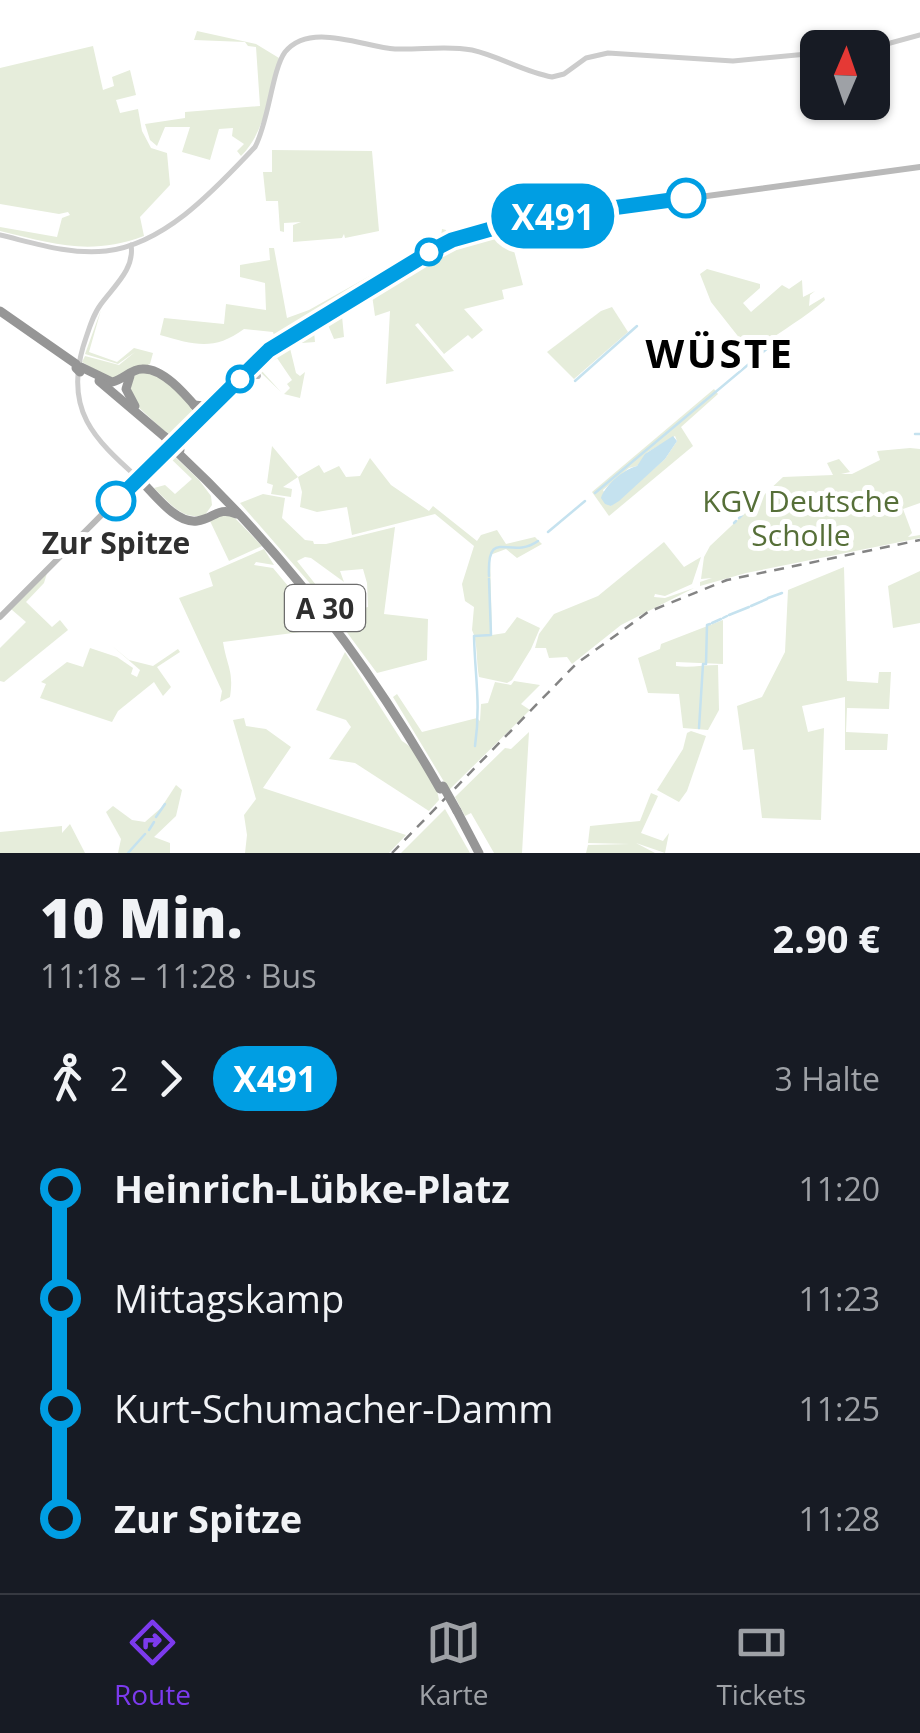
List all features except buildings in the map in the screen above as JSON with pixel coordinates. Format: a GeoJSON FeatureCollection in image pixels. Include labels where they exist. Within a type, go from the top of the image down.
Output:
{"type":"FeatureCollection","features":[{"type":"Feature","properties":{"kind":"highway","name":"A 30"},"geometry":{"type":"LineString","coordinates":[[0,313],[144,417],[257,527],[332,616],[395,706],[477,853]]}},
{"type":"Feature","properties":{"kind":"highway"},"geometry":{"type":"LineString","coordinates":[[78,368],[112,382],[136,370],[150,369],[202,414]]}},
{"type":"Feature","properties":{"kind":"highway","name":"A 30"},"geometry":{"type":"LineString","coordinates":[[78,368],[172,444],[250,526],[348,644],[442,788]]}},
{"type":"Feature","properties":{"kind":"highway"},"geometry":{"type":"LineString","coordinates":[[136,370],[128,378],[126,389],[144,417]]}},
{"type":"Feature","properties":{"kind":"highway"},"geometry":{"type":"LineString","coordinates":[[194,405],[204,406],[215,400]]}},
{"type":"Feature","properties":{"kind":"highway"},"geometry":{"type":"LineString","coordinates":[[200,474],[214,502],[204,519]]}},
{"type":"Feature","properties":{"kind":"highway"},"geometry":{"type":"LineString","coordinates":[[138,478],[180,517],[191,521],[204,519],[225,510],[250,526]]}},
{"type":"Feature","properties":{"kind":"highway"},"geometry":{"type":"LineString","coordinates":[[129,488],[139,484],[147,487]]}},
{"type":"Feature","properties":{"kind":"main road"},"geometry":{"type":"LineString","coordinates":[[0,617],[269,350],[303,324],[452,240],[484,227],[523,220],[920,166]]}},
{"type":"Feature","properties":{"kind":"main road"},"geometry":{"type":"LineString","coordinates":[[556,215],[566,219],[674,199]]}},
{"type":"Feature","properties":{"kind":"main road"},"geometry":{"type":"LineString","coordinates":[[202,414],[250,368]]}},
{"type":"Feature","properties":{"kind":"main road"},"geometry":{"type":"LineString","coordinates":[[242,378],[258,376]]}},
{"type":"Feature","properties":{"kind":"street"},"geometry":{"type":"LineString","coordinates":[[890,43],[920,35]]}},
{"type":"Feature","properties":{"kind":"street"},"geometry":{"type":"LineString","coordinates":[[0,234],[71,250],[106,251],[131,245],[174,221],[254,149],[264,129],[281,59],[302,41],[318,38],[394,48],[463,48],[556,77],[586,58],[604,53],[733,60],[800,54]]}},
{"type":"Feature","properties":{"kind":"street"},"geometry":{"type":"LineString","coordinates":[[131,245],[129,266],[92,320],[75,389],[80,408],[98,438],[138,478]]}},
{"type":"Feature","properties":{"kind":"green space"},"geometry":{"type":"Polygon","coordinates":[[[197,31],[256,44],[279,58],[262,123],[241,156],[237,151],[244,144],[232,136],[233,128],[219,129],[210,160],[182,152],[190,127],[165,127],[157,146],[150,140],[145,124],[185,118],[185,112],[260,106],[256,47],[245,42],[194,40],[197,31]]]}},
{"type":"Feature","properties":{"kind":"green space"},"geometry":{"type":"Polygon","coordinates":[[[93,46],[103,90],[114,86],[112,77],[130,70],[136,95],[116,100],[120,113],[138,109],[142,131],[151,148],[167,153],[170,185],[140,217],[144,236],[125,242],[72,246],[0,231],[0,227],[57,237],[62,218],[70,215],[0,204],[0,68],[93,46]]]}},
{"type":"Feature","properties":{"kind":"green space"},"geometry":{"type":"Polygon","coordinates":[[[272,150],[372,151],[379,231],[293,242],[293,225],[301,222],[284,223],[284,232],[280,231],[278,201],[266,201],[263,172],[272,172],[272,150]]]}},
{"type":"Feature","properties":{"kind":"green space"},"geometry":{"type":"Polygon","coordinates":[[[509,226],[511,236],[507,237],[523,285],[502,290],[504,299],[464,309],[483,330],[472,339],[468,335],[444,354],[418,323],[415,325],[454,371],[386,384],[390,311],[375,316],[372,295],[342,316],[344,337],[334,339],[328,325],[314,332],[315,342],[289,344],[296,373],[300,376],[305,372],[300,398],[284,394],[292,380],[277,358],[261,370],[281,392],[258,370],[259,364],[290,340],[404,272],[462,242],[509,226]]]}},
{"type":"Feature","properties":{"kind":"green space"},"geometry":{"type":"Polygon","coordinates":[[[442,229],[448,238],[275,339],[273,332],[244,329],[223,341],[204,344],[160,335],[164,318],[224,324],[226,304],[266,310],[265,283],[240,277],[240,265],[270,260],[269,248],[274,248],[287,318],[309,310],[441,236],[442,229]]]}},
{"type":"Feature","properties":{"kind":"green space"},"geometry":{"type":"Polygon","coordinates":[[[707,269],[760,284],[743,303],[751,312],[782,285],[789,289],[802,280],[803,297],[815,291],[810,295],[809,306],[824,297],[825,300],[752,354],[711,302],[700,274],[707,269]]]}},
{"type":"Feature","properties":{"kind":"green space"},"geometry":{"type":"Polygon","coordinates":[[[612,307],[628,332],[574,379],[547,352],[612,307]]]}},
{"type":"Feature","properties":{"kind":"green space"},"geometry":{"type":"Polygon","coordinates":[[[101,310],[89,352],[117,362],[134,348],[153,353],[150,364],[113,380],[82,362],[85,356],[119,365],[135,352],[118,364],[85,354],[101,310]]]}},
{"type":"Feature","properties":{"kind":"green space"},"geometry":{"type":"Polygon","coordinates":[[[141,372],[164,381],[195,411],[194,417],[172,438],[136,405],[128,385],[141,372]]]}},
{"type":"Feature","properties":{"kind":"green space"},"geometry":{"type":"Polygon","coordinates":[[[714,389],[718,394],[681,427],[693,446],[609,516],[592,492],[714,389]],[[675,436],[648,452],[637,466],[603,490],[611,506],[665,459],[677,441],[675,436]]]}},
{"type":"Feature","properties":{"kind":"green space"},"geometry":{"type":"Polygon","coordinates":[[[272,446],[298,477],[283,487],[292,489],[291,497],[271,494],[273,485],[267,483],[272,446]]]}},
{"type":"Feature","properties":{"kind":"green space","name":"KGV Deutsche Scholle"},"geometry":{"type":"Polygon","coordinates":[[[920,449],[920,503],[903,509],[912,533],[908,537],[920,538],[700,586],[700,582],[712,578],[701,579],[710,546],[783,477],[833,475],[827,463],[839,459],[850,472],[841,474],[852,474],[880,460],[877,451],[920,449]]]}},
{"type":"Feature","properties":{"kind":"green space"},"geometry":{"type":"Polygon","coordinates":[[[170,452],[211,496],[212,505],[205,515],[183,513],[154,488],[165,485],[175,494],[192,479],[167,455],[170,452]]]}},
{"type":"Feature","properties":{"kind":"green space"},"geometry":{"type":"Polygon","coordinates":[[[370,458],[391,485],[429,511],[433,506],[477,541],[481,535],[497,530],[506,544],[535,537],[542,544],[517,558],[506,549],[490,555],[492,635],[505,633],[517,617],[540,628],[512,680],[507,683],[479,677],[472,630],[474,607],[465,601],[462,584],[474,546],[435,514],[352,535],[347,507],[317,512],[300,507],[298,477],[319,465],[324,473],[339,466],[346,477],[360,476],[370,458]]]}},
{"type":"Feature","properties":{"kind":"green space"},"geometry":{"type":"Polygon","coordinates":[[[263,494],[285,498],[282,518],[314,544],[395,527],[384,614],[428,619],[427,660],[377,673],[314,588],[240,503],[263,494]],[[311,558],[297,561],[343,619],[355,619],[353,611],[368,607],[363,569],[340,571],[344,582],[311,558]]]}},
{"type":"Feature","properties":{"kind":"green space"},"geometry":{"type":"Polygon","coordinates":[[[232,515],[262,546],[229,561],[210,521],[232,515]]]}},
{"type":"Feature","properties":{"kind":"green space","name":"KGV Deutsche Scholle"},"geometry":{"type":"Polygon","coordinates":[[[664,542],[684,567],[701,557],[692,584],[654,597],[665,598],[694,588],[621,625],[572,664],[567,657],[549,658],[546,648],[535,648],[539,634],[554,614],[598,596],[664,542]]]}},
{"type":"Feature","properties":{"kind":"green space"},"geometry":{"type":"Polygon","coordinates":[[[264,549],[274,565],[254,565],[273,568],[324,629],[223,642],[231,688],[230,697],[220,702],[222,691],[179,598],[213,586],[209,573],[264,549]]]}},
{"type":"Feature","properties":{"kind":"green space","name":"KGV Deutsche Scholle"},"geometry":{"type":"Polygon","coordinates":[[[844,567],[847,681],[878,683],[879,672],[891,672],[889,709],[847,708],[846,732],[888,734],[887,750],[845,750],[845,697],[802,706],[808,732],[824,728],[821,820],[762,818],[754,749],[743,750],[737,706],[762,697],[785,652],[788,590],[844,567]]]}},
{"type":"Feature","properties":{"kind":"green space"},"geometry":{"type":"Polygon","coordinates":[[[920,571],[920,623],[893,628],[888,586],[920,571]]]}},
{"type":"Feature","properties":{"kind":"green space"},"geometry":{"type":"Polygon","coordinates":[[[47,573],[44,583],[26,602],[52,627],[60,620],[68,630],[4,682],[0,681],[0,648],[26,622],[11,609],[47,573]]]}},
{"type":"Feature","properties":{"kind":"green space"},"geometry":{"type":"Polygon","coordinates":[[[723,620],[723,664],[676,662],[681,667],[718,665],[719,710],[708,730],[683,728],[679,694],[648,693],[638,658],[660,649],[661,644],[723,620]]]}},
{"type":"Feature","properties":{"kind":"green space"},"geometry":{"type":"Polygon","coordinates":[[[111,645],[129,660],[153,666],[178,649],[180,652],[157,667],[171,687],[163,696],[154,682],[118,711],[112,722],[40,698],[46,684],[41,682],[67,662],[83,667],[90,648],[117,657],[133,668],[131,674],[137,677],[140,670],[111,645]]]}},
{"type":"Feature","properties":{"kind":"green space"},"geometry":{"type":"Polygon","coordinates":[[[345,652],[402,741],[431,775],[439,800],[429,811],[355,763],[329,759],[351,727],[346,720],[316,710],[345,652]]]}},
{"type":"Feature","properties":{"kind":"green space"},"geometry":{"type":"Polygon","coordinates":[[[514,681],[540,685],[521,704],[530,710],[449,790],[393,697],[397,694],[422,732],[477,718],[480,721],[481,704],[488,703],[495,682],[511,685],[514,681]]]}},
{"type":"Feature","properties":{"kind":"green space"},"geometry":{"type":"Polygon","coordinates":[[[244,718],[246,726],[266,729],[291,747],[263,788],[406,835],[389,853],[245,853],[244,815],[256,799],[233,720],[244,718]]]}},
{"type":"Feature","properties":{"kind":"green space"},"geometry":{"type":"Polygon","coordinates":[[[691,731],[706,736],[687,791],[679,802],[657,790],[691,731]]]}},
{"type":"Feature","properties":{"kind":"green space"},"geometry":{"type":"Polygon","coordinates":[[[529,732],[522,853],[494,853],[471,813],[465,816],[455,797],[505,748],[511,749],[529,732]]]}},
{"type":"Feature","properties":{"kind":"green space"},"geometry":{"type":"Polygon","coordinates":[[[176,785],[182,790],[176,816],[154,837],[170,843],[170,853],[118,853],[121,839],[106,812],[113,806],[132,820],[145,822],[161,808],[176,785]]]}},
{"type":"Feature","properties":{"kind":"green space"},"geometry":{"type":"Polygon","coordinates":[[[651,793],[658,796],[641,833],[663,841],[669,833],[665,853],[636,843],[655,853],[586,853],[588,845],[630,844],[588,843],[590,826],[640,821],[651,793]]]}},
{"type":"Feature","properties":{"kind":"green space"},"geometry":{"type":"Polygon","coordinates":[[[445,809],[470,853],[401,853],[445,809]]]}},
{"type":"Feature","properties":{"kind":"green space"},"geometry":{"type":"Polygon","coordinates":[[[70,824],[85,853],[0,853],[0,832],[62,826],[62,833],[70,824]]]}},
{"type":"Feature","properties":{"kind":"water"},"geometry":{"type":"Polygon","coordinates":[[[673,436],[677,441],[665,459],[619,501],[611,506],[605,504],[601,498],[611,483],[673,436]]]}},
{"type":"Feature","properties":{"kind":"waterway"},"geometry":{"type":"LineString","coordinates":[[575,381],[637,326]]}},
{"type":"Feature","properties":{"kind":"waterway"},"geometry":{"type":"LineString","coordinates":[[595,493],[781,337]]}},
{"type":"Feature","properties":{"kind":"waterway"},"geometry":{"type":"LineString","coordinates":[[915,434],[920,434]]}},
{"type":"Feature","properties":{"kind":"waterway"},"geometry":{"type":"LineString","coordinates":[[548,532],[585,501]]}},
{"type":"Feature","properties":{"kind":"waterway"},"geometry":{"type":"LineString","coordinates":[[746,511],[752,506]]}},
{"type":"Feature","properties":{"kind":"waterway"},"geometry":{"type":"LineString","coordinates":[[739,518],[742,515]]}},
{"type":"Feature","properties":{"kind":"waterway"},"geometry":{"type":"LineString","coordinates":[[489,576],[489,561],[496,548],[518,548],[538,541]]}},
{"type":"Feature","properties":{"kind":"waterway"},"geometry":{"type":"LineString","coordinates":[[475,746],[478,704],[474,636],[491,635],[489,579]]}},
{"type":"Feature","properties":{"kind":"waterway"},"geometry":{"type":"LineString","coordinates":[[768,598],[782,593]]}},
{"type":"Feature","properties":{"kind":"waterway"},"geometry":{"type":"LineString","coordinates":[[751,606],[767,599]]}},
{"type":"Feature","properties":{"kind":"waterway"},"geometry":{"type":"LineString","coordinates":[[729,615],[749,607]]}},
{"type":"Feature","properties":{"kind":"waterway"},"geometry":{"type":"LineString","coordinates":[[723,618],[727,616]]}},
{"type":"Feature","properties":{"kind":"waterway"},"geometry":{"type":"LineString","coordinates":[[712,623],[721,619]]}},
{"type":"Feature","properties":{"kind":"waterway"},"geometry":{"type":"LineString","coordinates":[[699,728],[710,624]]}},
{"type":"Feature","properties":{"kind":"waterway"},"geometry":{"type":"LineString","coordinates":[[156,817],[165,804]]}},
{"type":"Feature","properties":{"kind":"waterway"},"geometry":{"type":"LineString","coordinates":[[149,830],[154,822]]}},
{"type":"Feature","properties":{"kind":"waterway"},"geometry":{"type":"LineString","coordinates":[[128,853],[145,834]]}},
{"type":"Feature","properties":{"kind":"railway"},"geometry":{"type":"LineString","coordinates":[[392,853],[576,664],[648,612],[727,580],[920,540]]}},
{"type":"Feature","properties":{"kind":"bus line","name":"X491"},"geometry":{"type":"LineString","coordinates":[[116,501],[269,350],[433,250],[452,240],[523,220],[686,198]]}},
{"type":"Feature","properties":{"kind":"place","name":"Zur Spitze"},"geometry":{"type":"Point","coordinates":[116,501]}},
{"type":"Feature","properties":{"kind":"district","name":"WÜSTE"},"geometry":{"type":"Point","coordinates":[720,352]}}]}
